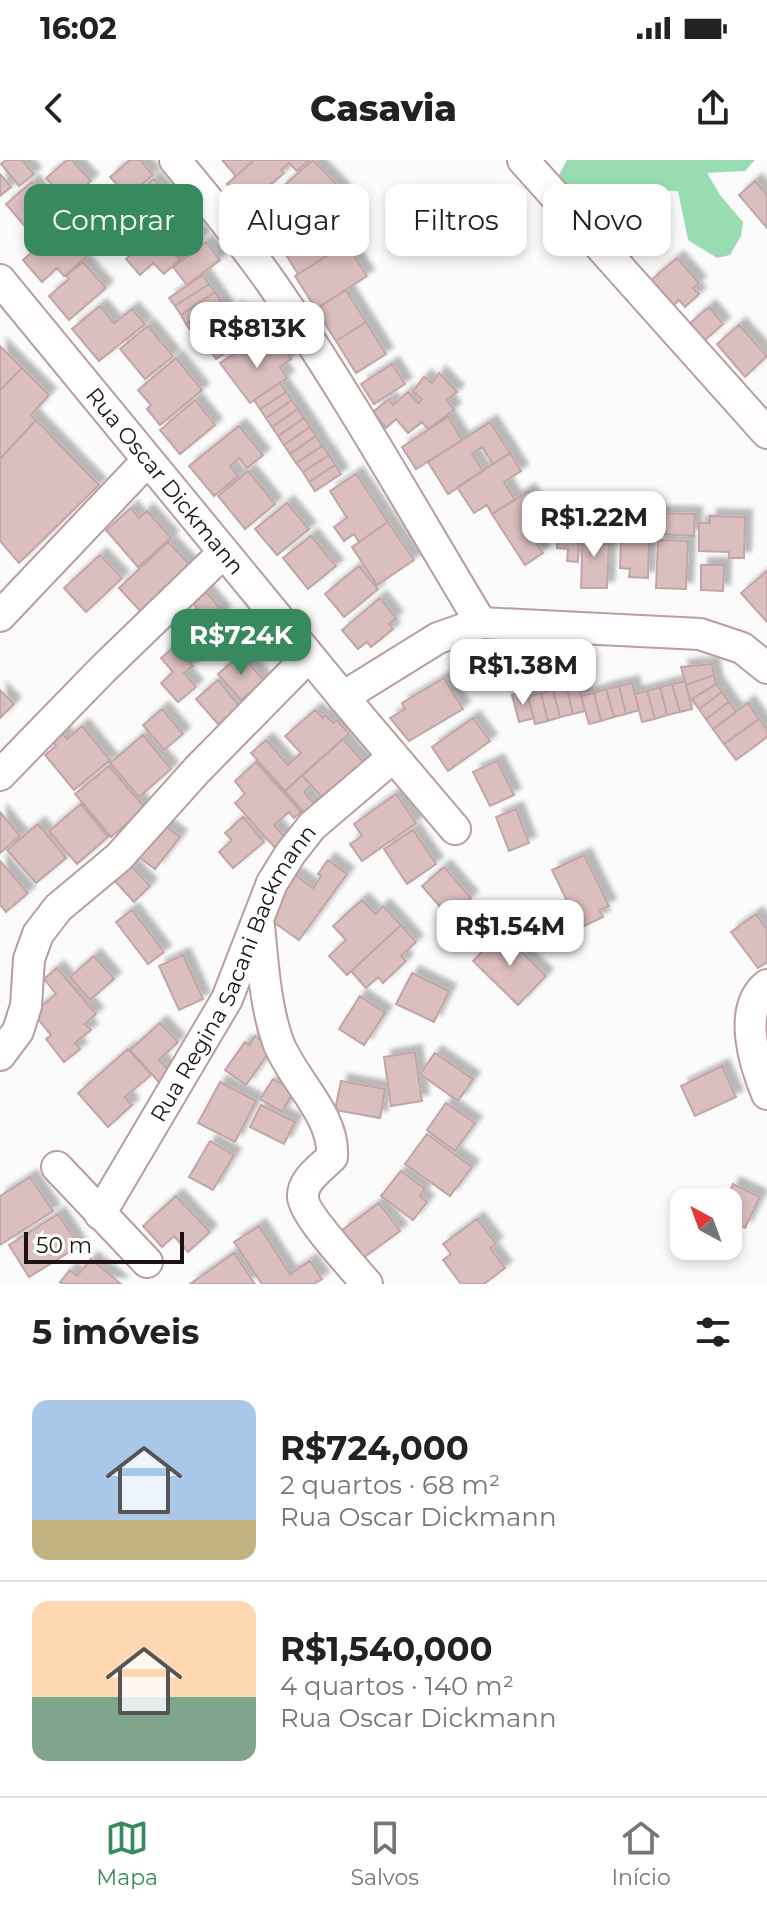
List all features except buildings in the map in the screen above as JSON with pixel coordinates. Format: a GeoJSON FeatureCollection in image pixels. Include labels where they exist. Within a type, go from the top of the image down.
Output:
{"type":"FeatureCollection","features":[{"type":"Feature","properties":{"kind":"street"},"geometry":{"type":"LineString","coordinates":[[175,160],[226,221],[274,286],[481,623]]}},
{"type":"Feature","properties":{"kind":"street"},"geometry":{"type":"LineString","coordinates":[[523,160],[767,433]]}},
{"type":"Feature","properties":{"kind":"street","name":"Rua Oscar Dickmann"},"geometry":{"type":"LineString","coordinates":[[3,291],[455,829]]}},
{"type":"Feature","properties":{"kind":"street"},"geometry":{"type":"LineString","coordinates":[[0,616],[147,461]]}},
{"type":"Feature","properties":{"kind":"street"},"geometry":{"type":"LineString","coordinates":[[0,775],[103,669],[223,553]]}},
{"type":"Feature","properties":{"kind":"street"},"geometry":{"type":"LineString","coordinates":[[343,697],[438,638],[481,623],[700,634],[742,648],[767,668]]}},
{"type":"Feature","properties":{"kind":"street"},"geometry":{"type":"LineString","coordinates":[[0,1055],[18,1031],[26,1006],[29,959],[38,934],[58,908],[119,857],[197,770],[309,656]]}},
{"type":"Feature","properties":{"kind":"street","name":"Rua Regina Sacani Backmann"},"geometry":{"type":"LineString","coordinates":[[100,1214],[227,999],[272,883],[312,826],[393,757]]}},
{"type":"Feature","properties":{"kind":"street"},"geometry":{"type":"LineString","coordinates":[[258,920],[272,1022],[279,1043],[333,1140],[332,1157],[307,1181],[303,1197],[308,1212],[367,1284]]}},
{"type":"Feature","properties":{"kind":"street"},"geometry":{"type":"LineString","coordinates":[[767,985],[760,991],[751,1014],[754,1062],[767,1094]]}},
{"type":"Feature","properties":{"kind":"street"},"geometry":{"type":"LineString","coordinates":[[57,1167],[147,1262]]}},
{"type":"Feature","properties":{"kind":"green space"},"geometry":{"type":"Polygon","coordinates":[[[567,160],[755,160],[745,171],[707,173],[720,195],[743,222],[741,236],[730,255],[717,258],[688,240],[678,191],[671,191],[671,184],[564,184],[559,175],[567,160]]]}}]}
